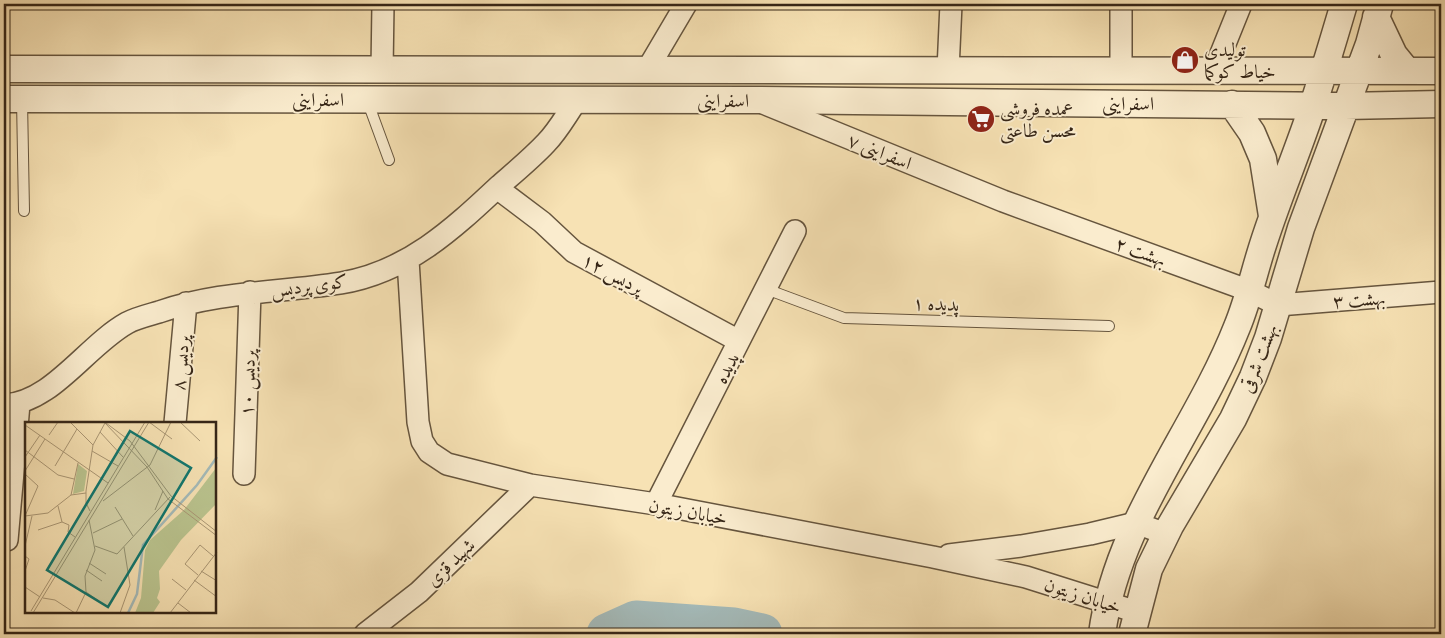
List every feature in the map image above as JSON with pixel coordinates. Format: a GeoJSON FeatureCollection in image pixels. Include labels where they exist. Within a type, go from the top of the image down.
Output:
{"type":"FeatureCollection","features":[{"type":"Feature","properties":{"kind":"street"},"geometry":{"type":"LineString","coordinates":[[382,70],[383,4]]}},
{"type":"Feature","properties":{"kind":"street"},"geometry":{"type":"LineString","coordinates":[[647,70],[686,4]]}},
{"type":"Feature","properties":{"kind":"street"},"geometry":{"type":"LineString","coordinates":[[948,70],[950,4]]}},
{"type":"Feature","properties":{"kind":"street"},"geometry":{"type":"LineString","coordinates":[[1121,4],[1121,71]]}},
{"type":"Feature","properties":{"kind":"street"},"geometry":{"type":"LineString","coordinates":[[1214,71],[1241,4]]}},
{"type":"Feature","properties":{"kind":"street","name":"بهشت شرقی"},"geometry":{"type":"LineString","coordinates":[[1102,634],[1106,603],[1120,559],[1136,523],[1214,380],[1237,328],[1261,251],[1313,105],[1344,4]]}},
{"type":"Feature","properties":{"kind":"street"},"geometry":{"type":"LineString","coordinates":[[1378,10],[1394,55],[1407,71]]}},
{"type":"Feature","properties":{"kind":"street","name":"بهشت شرقی"},"geometry":{"type":"LineString","coordinates":[[1134,623],[1149,569],[1166,534],[1245,394],[1265,346],[1301,228],[1359,70],[1378,10]]}},
{"type":"Feature","properties":{"kind":"street","name":"اسفراینی"},"geometry":{"type":"LineString","coordinates":[[4,69],[1121,71],[1324,69],[1441,71]]}},
{"type":"Feature","properties":{"kind":"street","name":"اسفراینی"},"geometry":{"type":"LineString","coordinates":[[13,99],[757,100],[1345,106],[1441,104]]}},
{"type":"Feature","properties":{"kind":"street","name":"کوی پردیس"},"geometry":{"type":"LineString","coordinates":[[11,405],[32,399],[54,383],[88,351],[127,322],[186,303],[250,292],[340,283],[377,275],[408,260],[462,221],[547,142],[577,100]]}},
{"type":"Feature","properties":{"kind":"street","name":"اسفراینی ۷"},"geometry":{"type":"LineString","coordinates":[[757,100],[1002,201]]}},
{"type":"Feature","properties":{"kind":"street"},"geometry":{"type":"LineString","coordinates":[[1232,104],[1252,133],[1263,159],[1272,219]]}},
{"type":"Feature","properties":{"kind":"street","name":"پردیس ۱۲"},"geometry":{"type":"LineString","coordinates":[[497,188],[542,222],[574,252],[740,341]]}},
{"type":"Feature","properties":{"kind":"street","name":"بهشت ۲"},"geometry":{"type":"LineString","coordinates":[[1002,201],[1250,291],[1278,305]]}},
{"type":"Feature","properties":{"kind":"street","name":"پدیده"},"geometry":{"type":"LineString","coordinates":[[656,504],[795,231]]}},
{"type":"Feature","properties":{"kind":"street","name":"خیابان زیتون"},"geometry":{"type":"LineString","coordinates":[[408,260],[418,422],[422,441],[429,452],[447,464],[530,485],[656,504],[934,557],[1026,577],[1106,603],[1134,623]]}},
{"type":"Feature","properties":{"kind":"street","name":"پردیس ۱۰"},"geometry":{"type":"LineString","coordinates":[[244,474],[250,292]]}},
{"type":"Feature","properties":{"kind":"street","name":"بهشت ۳"},"geometry":{"type":"LineString","coordinates":[[1278,305],[1441,292]]}},
{"type":"Feature","properties":{"kind":"street","name":"پردیس ۸"},"geometry":{"type":"LineString","coordinates":[[175,422],[186,303]]}},
{"type":"Feature","properties":{"kind":"street"},"geometry":{"type":"LineString","coordinates":[[7,540],[11,405]]}},
{"type":"Feature","properties":{"kind":"street","name":"شهید قزی"},"geometry":{"type":"LineString","coordinates":[[365,634],[419,592],[530,485]]}},
{"type":"Feature","properties":{"kind":"street"},"geometry":{"type":"LineString","coordinates":[[934,557],[1022,546],[1136,523],[1166,534]]}},
{"type":"Feature","properties":{"kind":"lane"},"geometry":{"type":"LineString","coordinates":[[13,99],[24,211]]}},
{"type":"Feature","properties":{"kind":"lane"},"geometry":{"type":"LineString","coordinates":[[366,100],[388,160]]}},
{"type":"Feature","properties":{"kind":"lane","name":"پدیده ۱"},"geometry":{"type":"LineString","coordinates":[[766,289],[844,318],[1109,326]]}},
{"type":"Feature","properties":{"kind":"waterway"},"geometry":{"type":"LineString","coordinates":[[607,634],[636,621],[734,628],[762,634]]}},
{"type":"Feature","properties":{"kind":"place","name":"تولیدی خیاط کوکما"},"geometry":{"type":"Point","coordinates":[1185,60]}},
{"type":"Feature","properties":{"kind":"place","name":"عمده فروشی محسن طاعتی"},"geometry":{"type":"Point","coordinates":[981,119]}}]}
